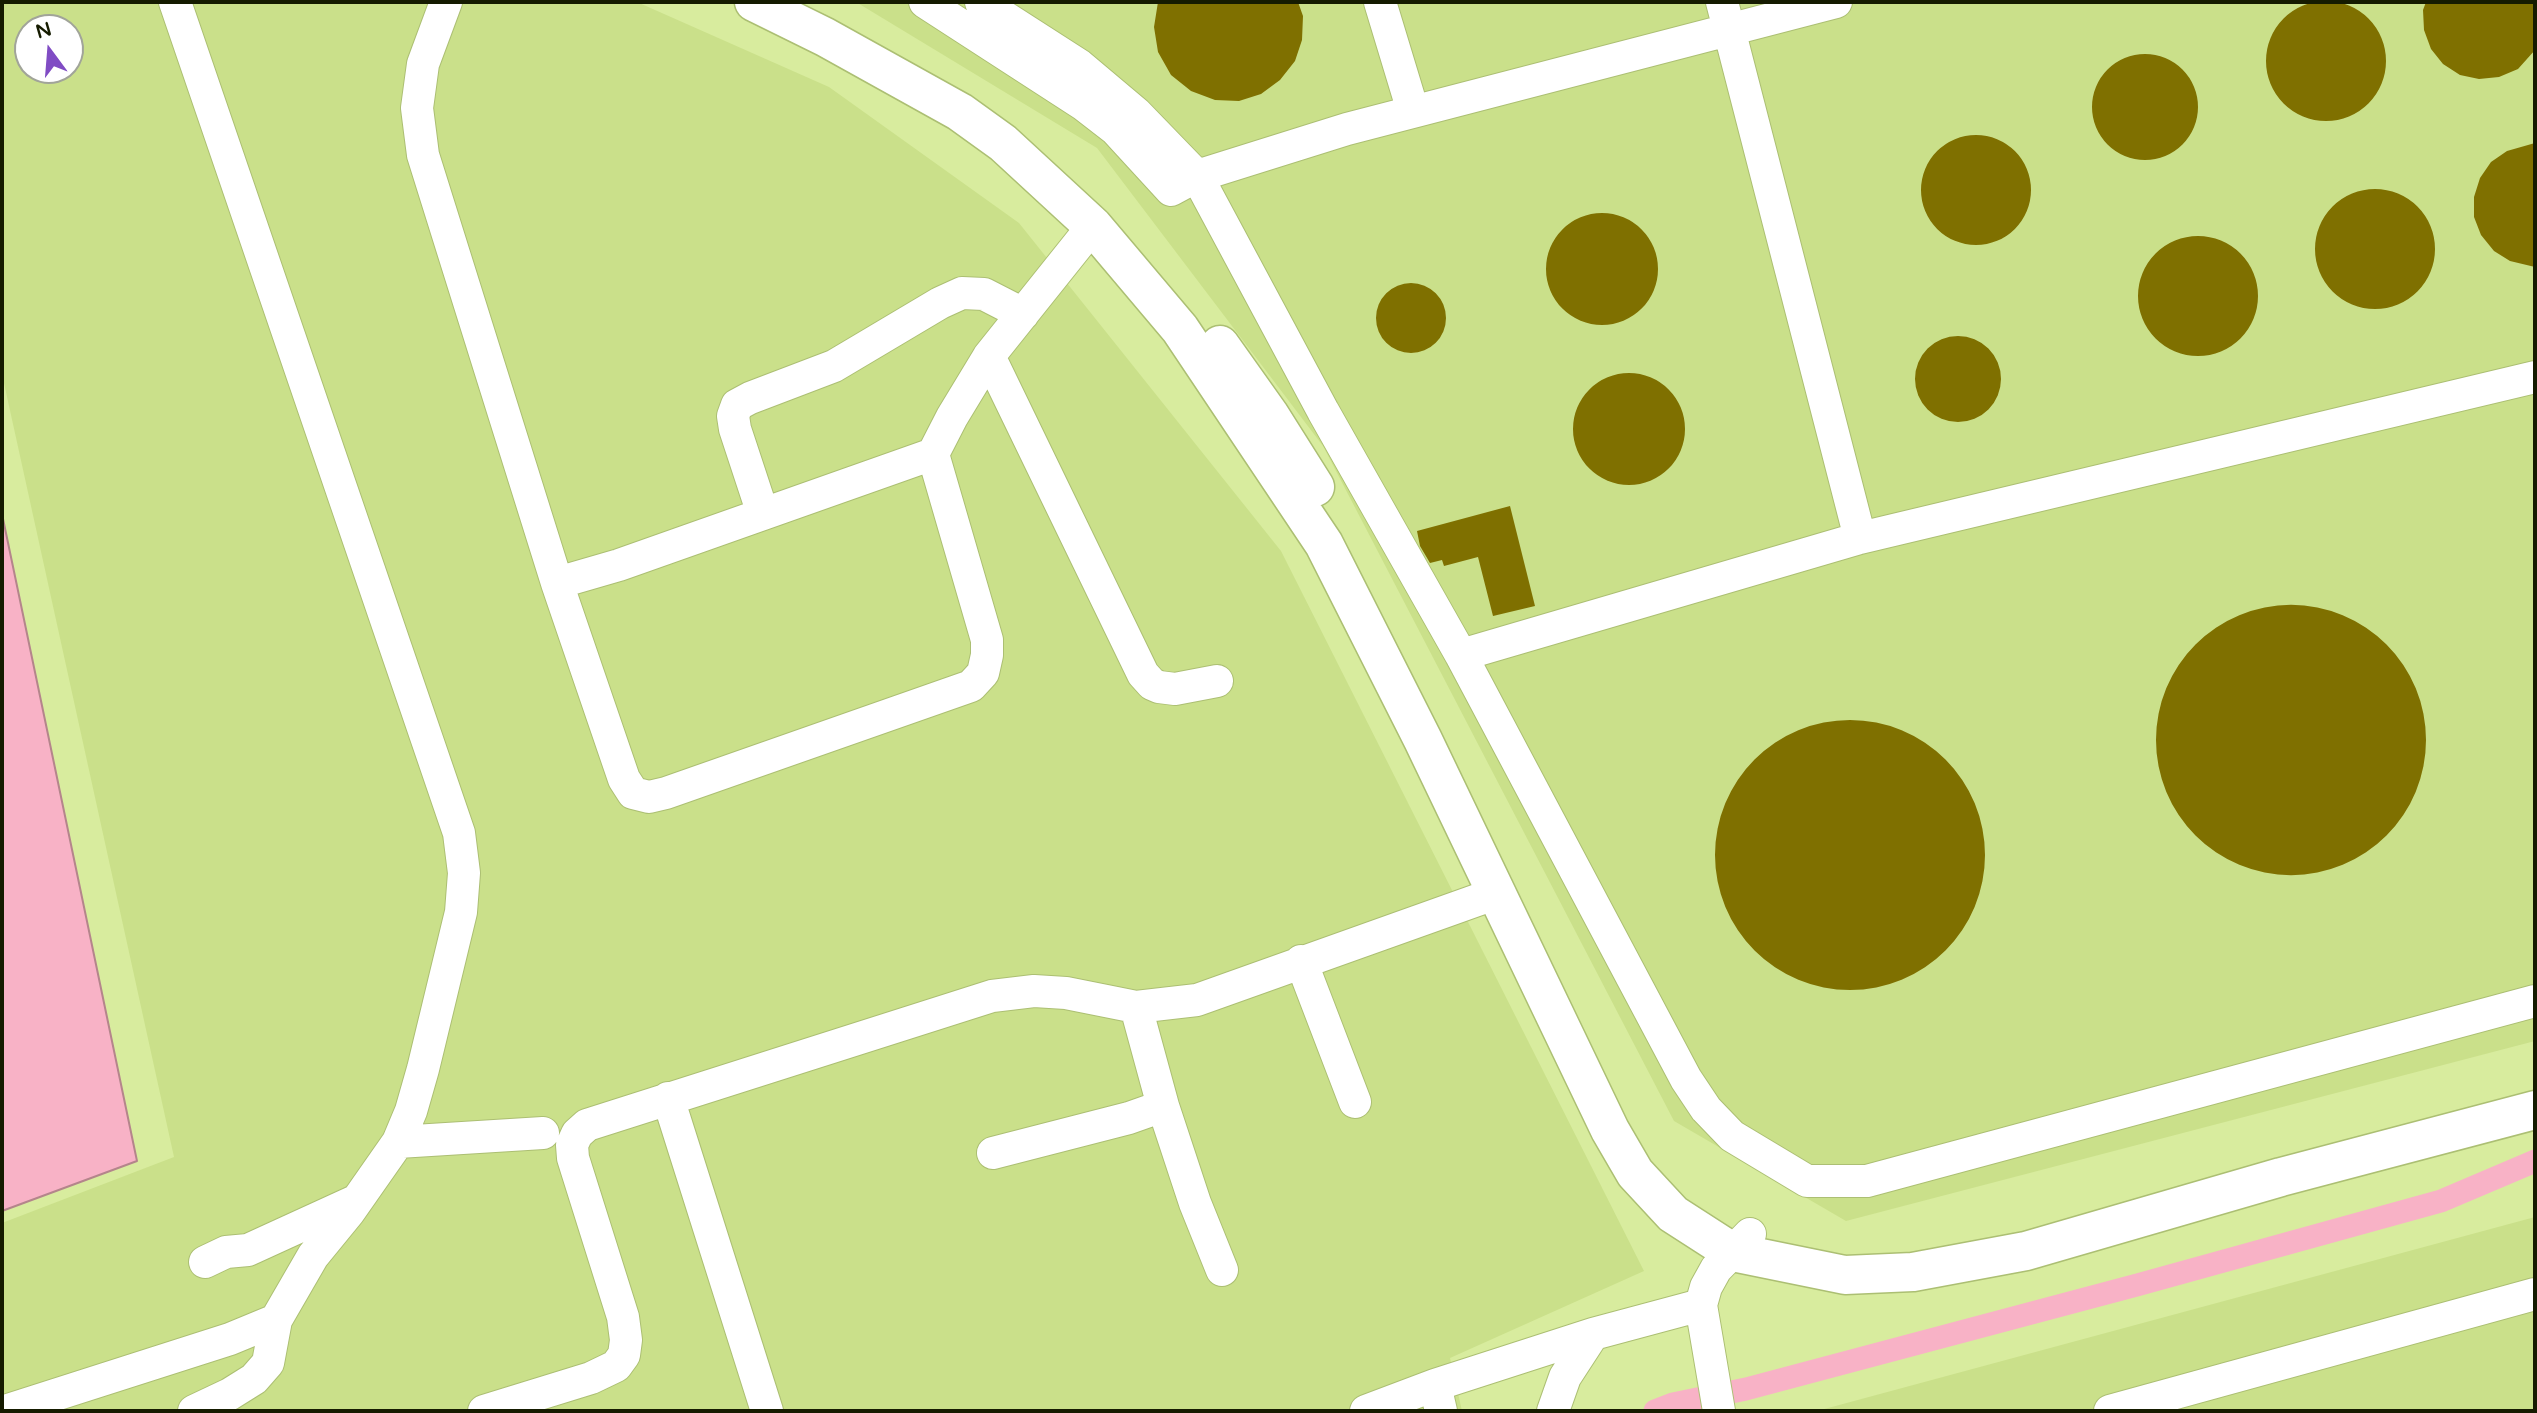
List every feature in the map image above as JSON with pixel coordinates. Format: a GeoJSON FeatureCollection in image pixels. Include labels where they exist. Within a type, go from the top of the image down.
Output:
{"type":"FeatureCollection","features":[{"type":"Feature","properties":{"kind":"main road"},"geometry":{"type":"LineString","coordinates":[[754,2],[825,37],[960,111],[1003,142],[1093,226],[1180,329],[1324,544],[1423,740],[1610,1130],[1635,1173],[1673,1214],[1741,1243],[1845,1275],[1913,1272],[2026,1251],[2281,1177],[2535,1110]]}},
{"type":"Feature","properties":{"kind":"main road"},"geometry":{"type":"LineString","coordinates":[[807,2],[973,92],[1018,125],[1066,166],[1108,208],[1198,315],[1269,414],[1343,532],[1450,742],[1630,1119],[1653,1159],[1688,1196],[1741,1243],[1790,1244],[1847,1252],[1910,1249],[2021,1228],[2275,1155],[2535,1086]]}},
{"type":"Feature","properties":{"kind":"street"},"geometry":{"type":"LineString","coordinates":[[175,2],[459,833],[464,873],[461,912],[423,1069],[411,1111],[398,1142],[313,1256],[276,1320],[268,1363],[254,1380],[194,1411]]}},
{"type":"Feature","properties":{"kind":"street"},"geometry":{"type":"LineString","coordinates":[[446,2],[423,64],[417,108],[424,155],[557,583],[624,779],[633,793],[649,797],[666,793],[971,685],[983,673],[988,655],[987,640],[933,454],[989,356],[1093,226]]}},
{"type":"Feature","properties":{"kind":"street"},"geometry":{"type":"LineString","coordinates":[[925,2],[1084,105],[1115,129],[1171,190],[1197,176],[1347,128],[1413,111],[1726,15],[1836,2]]}},
{"type":"Feature","properties":{"kind":"street"},"geometry":{"type":"LineString","coordinates":[[981,2],[1079,65],[1136,113],[1197,176],[1323,411],[1461,655],[1686,1079],[1706,1109],[1732,1136],[1807,1181],[1867,1181],[2535,1001]]}},
{"type":"Feature","properties":{"kind":"street"},"geometry":{"type":"LineString","coordinates":[[1380,2],[1413,111]]}},
{"type":"Feature","properties":{"kind":"street"},"geometry":{"type":"LineString","coordinates":[[1726,15],[1860,538]]}},
{"type":"Feature","properties":{"kind":"street"},"geometry":{"type":"LineString","coordinates":[[763,514],[735,429],[733,416],[737,405],[834,366],[940,303],[962,293],[984,293],[1023,314]]}},
{"type":"Feature","properties":{"kind":"street"},"geometry":{"type":"LineString","coordinates":[[989,356],[1143,674],[1152,684],[1175,689],[1217,681]]}},
{"type":"Feature","properties":{"kind":"street"},"geometry":{"type":"LineString","coordinates":[[1461,655],[1860,538],[2535,377]]}},
{"type":"Feature","properties":{"kind":"street"},"geometry":{"type":"LineString","coordinates":[[557,583],[619,565],[933,454]]}},
{"type":"Feature","properties":{"kind":"street"},"geometry":{"type":"LineString","coordinates":[[484,1411],[591,1378],[616,1366],[624,1354],[626,1340],[623,1317],[573,1158],[572,1145],[577,1134],[587,1125],[992,996],[1034,991],[1066,993],[1136,1007],[1197,1000],[1497,893]]}},
{"type":"Feature","properties":{"kind":"street"},"geometry":{"type":"LineString","coordinates":[[1301,961],[1355,1102]]}},
{"type":"Feature","properties":{"kind":"street"},"geometry":{"type":"LineString","coordinates":[[1136,1007],[1163,1106],[1195,1203],[1222,1269]]}},
{"type":"Feature","properties":{"kind":"street"},"geometry":{"type":"LineString","coordinates":[[668,1098],[767,1411]]}},
{"type":"Feature","properties":{"kind":"street"},"geometry":{"type":"LineString","coordinates":[[993,1153],[1129,1118],[1163,1106]]}},
{"type":"Feature","properties":{"kind":"street"},"geometry":{"type":"LineString","coordinates":[[398,1142],[543,1133]]}},
{"type":"Feature","properties":{"kind":"street"},"geometry":{"type":"LineString","coordinates":[[205,1262],[226,1252],[248,1250],[357,1200]]}},
{"type":"Feature","properties":{"kind":"street"},"geometry":{"type":"LineString","coordinates":[[1719,1411],[1701,1305],[1706,1287],[1716,1269],[1741,1243]]}},
{"type":"Feature","properties":{"kind":"street"},"geometry":{"type":"LineString","coordinates":[[2110,1411],[2535,1294]]}},
{"type":"Feature","properties":{"kind":"street"},"geometry":{"type":"LineString","coordinates":[[1366,1411],[1438,1398],[1593,1334],[1701,1305]]}},
{"type":"Feature","properties":{"kind":"street"},"geometry":{"type":"LineString","coordinates":[[5,1411],[230,1339],[276,1320]]}},
{"type":"Feature","properties":{"kind":"street"},"geometry":{"type":"LineString","coordinates":[[1553,1411],[1565,1377],[1593,1334]]}},
{"type":"Feature","properties":{"kind":"shaded area"},"geometry":{"type":"Polygon","coordinates":[[[2,2],[637,2],[829,87],[1019,223],[1281,551],[1644,1271],[1450,1358],[1462,1411],[2,1411],[2,1223],[174,1157],[2,374],[2,2]]]}},
{"type":"Feature","properties":{"kind":"shaded area"},"geometry":{"type":"Polygon","coordinates":[[[856,2],[2535,2],[2535,1041],[1846,1221],[1674,1121],[1323,446],[1097,148],[856,2]]]}},
{"type":"Feature","properties":{"kind":"shaded area"},"geometry":{"type":"Polygon","coordinates":[[[2,514],[137,1161],[2,1211],[2,514]]]}},
{"type":"Feature","properties":{"kind":"shaded area"},"geometry":{"type":"Polygon","coordinates":[[[2535,1217],[2535,1411],[1817,1411],[2535,1217]]]}},
{"type":"Feature","properties":{"kind":"building"},"geometry":{"type":"Polygon","coordinates":[[[2326,1],[2349,5],[2369,18],[2382,38],[2386,61],[2382,84],[2369,104],[2349,117],[2326,121],[2303,117],[2283,104],[2270,84],[2266,61],[2270,38],[2283,18],[2303,5],[2326,1]]]}},
{"type":"Feature","properties":{"kind":"building"},"geometry":{"type":"Polygon","coordinates":[[[1158,2],[1298,2],[1303,16],[1302,40],[1295,61],[1280,80],[1261,94],[1239,101],[1215,100],[1191,91],[1171,75],[1158,52],[1154,27],[1158,2]]]}},
{"type":"Feature","properties":{"kind":"building"},"geometry":{"type":"Polygon","coordinates":[[[2426,2],[2535,2],[2535,50],[2518,69],[2499,77],[2479,79],[2460,75],[2443,64],[2431,49],[2424,30],[2423,10],[2426,2]]]}},
{"type":"Feature","properties":{"kind":"building"},"geometry":{"type":"Polygon","coordinates":[[[2145,54],[2165,58],[2183,69],[2194,87],[2198,107],[2194,127],[2183,145],[2165,156],[2145,160],[2125,156],[2107,145],[2096,127],[2092,107],[2096,87],[2107,69],[2125,58],[2145,54]]]}},
{"type":"Feature","properties":{"kind":"building"},"geometry":{"type":"Polygon","coordinates":[[[1976,135],[1997,139],[2015,151],[2027,169],[2031,190],[2027,211],[2015,229],[1997,241],[1976,245],[1955,241],[1937,229],[1925,211],[1921,190],[1925,169],[1937,151],[1955,139],[1976,135]]]}},
{"type":"Feature","properties":{"kind":"building"},"geometry":{"type":"Polygon","coordinates":[[[2535,143],[2535,267],[2510,261],[2494,251],[2481,235],[2474,217],[2474,197],[2480,178],[2491,162],[2507,151],[2535,143]]]}},
{"type":"Feature","properties":{"kind":"building"},"geometry":{"type":"Polygon","coordinates":[[[2375,189],[2398,193],[2418,206],[2431,226],[2435,249],[2431,272],[2418,292],[2398,305],[2375,309],[2352,305],[2332,292],[2319,272],[2315,249],[2319,226],[2332,206],[2352,193],[2375,189]]]}},
{"type":"Feature","properties":{"kind":"building"},"geometry":{"type":"Polygon","coordinates":[[[1602,213],[1624,217],[1642,229],[1654,247],[1658,269],[1654,291],[1642,309],[1624,321],[1602,325],[1580,321],[1562,309],[1550,291],[1546,269],[1550,247],[1562,229],[1580,217],[1602,213]]]}},
{"type":"Feature","properties":{"kind":"building"},"geometry":{"type":"Polygon","coordinates":[[[2198,236],[2221,240],[2241,253],[2254,273],[2258,296],[2254,319],[2241,339],[2221,352],[2198,356],[2175,352],[2155,339],[2142,319],[2138,296],[2142,273],[2155,253],[2175,240],[2198,236]]]}},
{"type":"Feature","properties":{"kind":"building"},"geometry":{"type":"Polygon","coordinates":[[[1411,283],[1436,293],[1446,318],[1436,343],[1411,353],[1386,343],[1376,318],[1386,293],[1411,283]]]}},
{"type":"Feature","properties":{"kind":"building"},"geometry":{"type":"Polygon","coordinates":[[[1958,336],[1982,343],[1994,355],[2001,379],[1994,403],[1982,415],[1958,422],[1934,415],[1922,403],[1915,379],[1922,355],[1934,343],[1958,336]]]}},
{"type":"Feature","properties":{"kind":"building"},"geometry":{"type":"Polygon","coordinates":[[[1629,373],[1651,377],[1669,389],[1681,407],[1685,429],[1681,451],[1669,469],[1651,481],[1629,485],[1607,481],[1589,469],[1577,451],[1573,429],[1577,407],[1589,389],[1607,377],[1629,373]]]}},
{"type":"Feature","properties":{"kind":"building"},"geometry":{"type":"Polygon","coordinates":[[[1510,506],[1535,606],[1493,616],[1478,557],[1444,566],[1442,560],[1430,563],[1420,546],[1417,531],[1510,506]]]}},
{"type":"Feature","properties":{"kind":"building"},"geometry":{"type":"Polygon","coordinates":[[[2291,605],[2317,608],[2343,616],[2366,628],[2386,645],[2403,665],[2415,688],[2423,714],[2426,740],[2423,766],[2415,792],[2403,815],[2386,835],[2366,852],[2343,864],[2317,872],[2291,875],[2265,872],[2239,864],[2216,852],[2196,835],[2179,815],[2167,792],[2159,766],[2156,740],[2159,714],[2167,688],[2179,665],[2196,645],[2216,628],[2239,616],[2265,608],[2291,605]]]}},
{"type":"Feature","properties":{"kind":"building"},"geometry":{"type":"Polygon","coordinates":[[[1850,720],[1876,723],[1902,731],[1925,743],[1945,760],[1962,780],[1974,803],[1982,829],[1985,855],[1982,881],[1974,907],[1962,930],[1945,950],[1925,967],[1902,979],[1876,987],[1850,990],[1824,987],[1798,979],[1775,967],[1755,950],[1738,930],[1726,907],[1718,881],[1715,855],[1718,829],[1726,803],[1738,780],[1755,760],[1775,743],[1798,731],[1824,723],[1850,720]]]}},
{"type":"Feature","properties":{"kind":"waterway"},"geometry":{"type":"LineString","coordinates":[[1655,1411],[1673,1404],[1746,1389],[2137,1285],[2441,1201],[2535,1161]]}}]}
